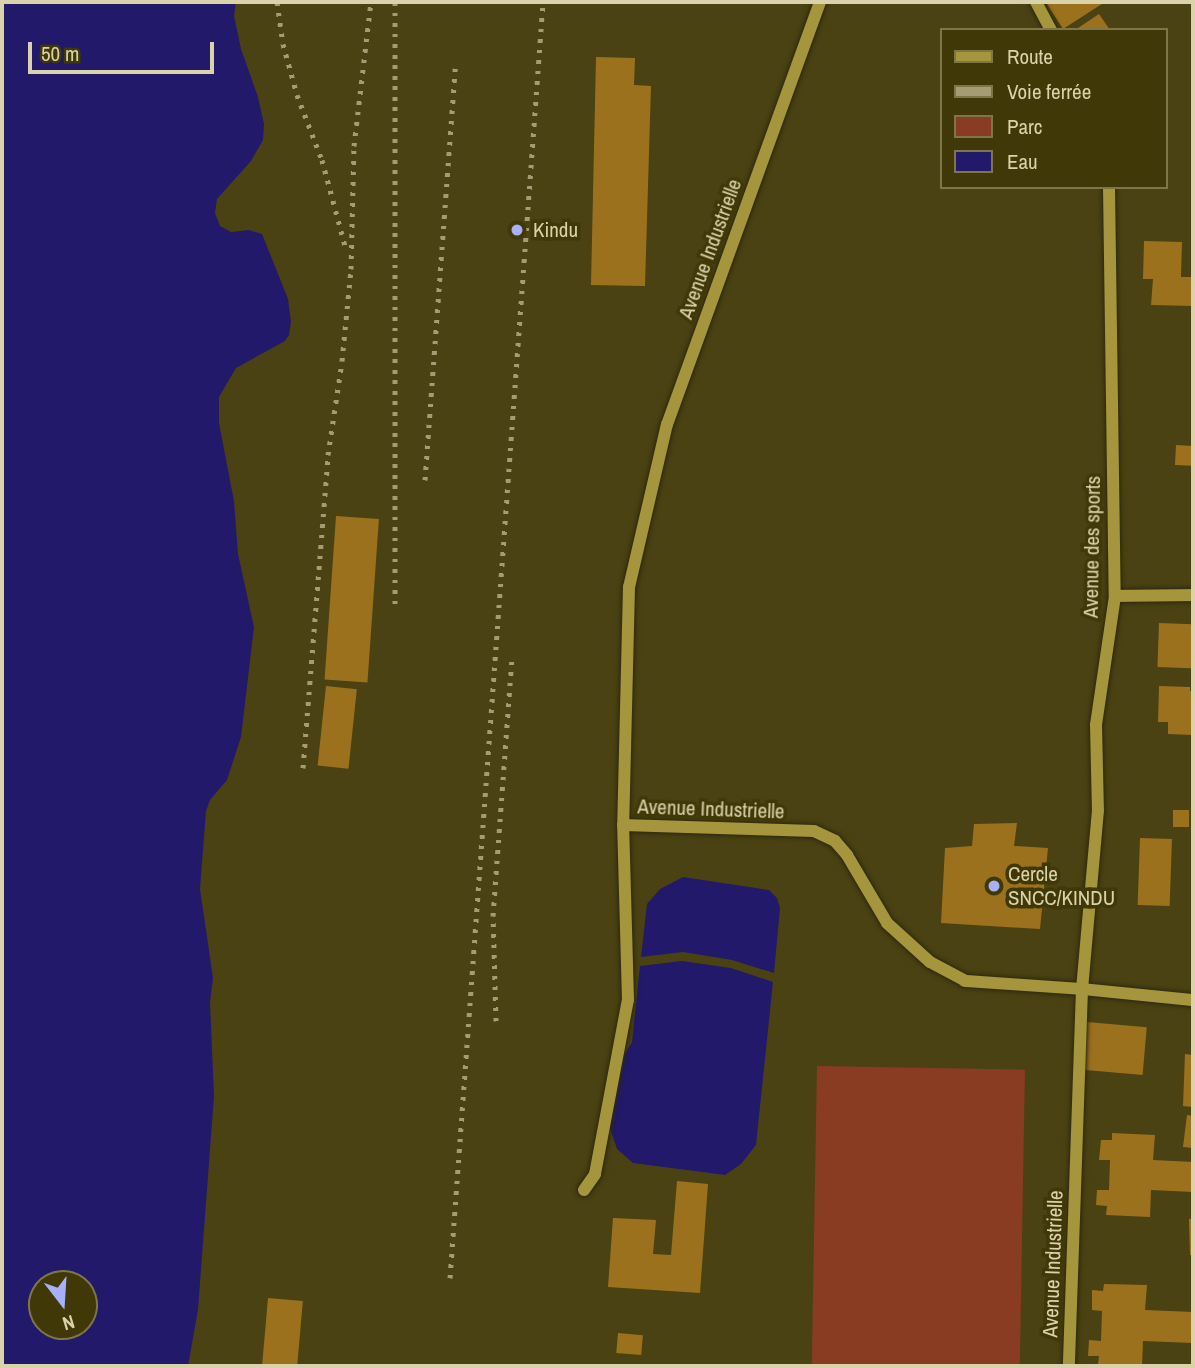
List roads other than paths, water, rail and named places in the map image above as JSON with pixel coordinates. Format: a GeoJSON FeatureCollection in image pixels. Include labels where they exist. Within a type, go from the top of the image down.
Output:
{"type":"FeatureCollection","features":[{"type":"Feature","properties":{"kind":"street","name":"Avenue Industrielle"},"geometry":{"type":"LineString","coordinates":[[820,2],[667,424],[629,587],[623,825],[814,831],[835,841],[847,855],[887,923],[930,962],[965,981],[1082,989],[1069,1366]]}},
{"type":"Feature","properties":{"kind":"street"},"geometry":{"type":"LineString","coordinates":[[1036,2],[1050,28]]}},
{"type":"Feature","properties":{"kind":"street","name":"Avenue des sports"},"geometry":{"type":"LineString","coordinates":[[1082,989],[1098,810],[1096,725],[1115,596],[1109,189]]}},
{"type":"Feature","properties":{"kind":"street"},"geometry":{"type":"LineString","coordinates":[[1115,596],[1193,595]]}},
{"type":"Feature","properties":{"kind":"street"},"geometry":{"type":"LineString","coordinates":[[584,1190],[595,1174],[628,1000],[623,825]]}},
{"type":"Feature","properties":{"kind":"street"},"geometry":{"type":"LineString","coordinates":[[1082,989],[1193,1000]]}},
{"type":"Feature","properties":{"kind":"water"},"geometry":{"type":"Polygon","coordinates":[[[2,2],[236,2],[234,16],[241,49],[258,97],[264,124],[263,140],[251,161],[217,199],[215,213],[220,226],[231,232],[249,230],[262,234],[288,299],[291,322],[285,341],[236,368],[219,397],[219,423],[234,501],[238,554],[254,627],[241,737],[227,780],[210,800],[206,811],[200,889],[213,978],[210,1002],[214,1096],[198,1310],[188,1366],[2,1366],[2,2]]]}},
{"type":"Feature","properties":{"kind":"water"},"geometry":{"type":"Polygon","coordinates":[[[683,877],[769,890],[777,898],[780,908],[774,973],[732,960],[683,952],[641,957],[647,904],[660,889],[683,877]]]}},
{"type":"Feature","properties":{"kind":"water"},"geometry":{"type":"Polygon","coordinates":[[[682,961],[731,968],[773,982],[756,1145],[741,1164],[725,1175],[633,1163],[617,1149],[610,1128],[613,1074],[632,1042],[640,966],[682,961]]]}},
{"type":"Feature","properties":{"kind":"railway"},"geometry":{"type":"LineString","coordinates":[[277,2],[283,44],[297,95],[322,160],[345,246]]}},
{"type":"Feature","properties":{"kind":"railway"},"geometry":{"type":"LineString","coordinates":[[303,768],[328,455],[342,361],[351,269],[354,146],[371,2]]}},
{"type":"Feature","properties":{"kind":"railway"},"geometry":{"type":"LineString","coordinates":[[395,2],[395,604]]}},
{"type":"Feature","properties":{"kind":"railway"},"geometry":{"type":"LineString","coordinates":[[450,1278],[543,2]]}},
{"type":"Feature","properties":{"kind":"railway"},"geometry":{"type":"LineString","coordinates":[[425,480],[455,68]]}},
{"type":"Feature","properties":{"kind":"railway"},"geometry":{"type":"LineString","coordinates":[[496,1021],[493,916],[512,660]]}},
{"type":"Feature","properties":{"kind":"place","name":"Kindu"},"geometry":{"type":"Point","coordinates":[517,230]}},
{"type":"Feature","properties":{"kind":"place","name":"Cercle SNCC/KINDU"},"geometry":{"type":"Point","coordinates":[994,886]}}]}
